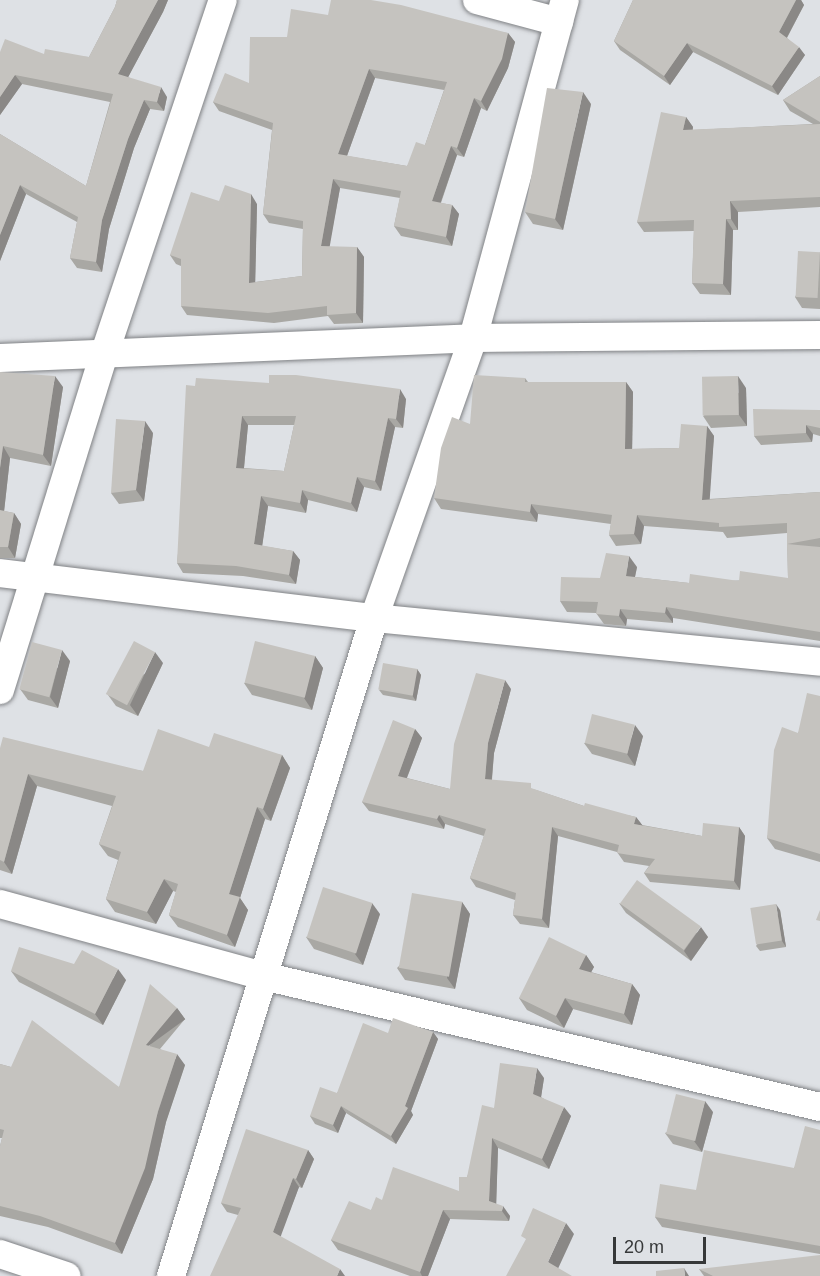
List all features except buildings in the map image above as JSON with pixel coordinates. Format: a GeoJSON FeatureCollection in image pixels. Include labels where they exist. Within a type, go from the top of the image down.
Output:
{"type":"FeatureCollection","features":[{"type":"Feature","properties":{"kind":"street"},"geometry":{"type":"LineString","coordinates":[[0,690],[104,355],[223,0]]}},
{"type":"Feature","properties":{"kind":"street"},"geometry":{"type":"LineString","coordinates":[[171,1276],[374,618],[473,338],[562,11],[477,0]]}},
{"type":"Feature","properties":{"kind":"street"},"geometry":{"type":"LineString","coordinates":[[0,358],[473,338],[820,335]]}},
{"type":"Feature","properties":{"kind":"street"},"geometry":{"type":"LineString","coordinates":[[0,573],[35,575],[374,618],[820,662]]}},
{"type":"Feature","properties":{"kind":"street"},"geometry":{"type":"LineString","coordinates":[[0,904],[262,976],[820,1107]]}},
{"type":"Feature","properties":{"kind":"street"},"geometry":{"type":"LineString","coordinates":[[0,1254],[66,1276]]}}]}
